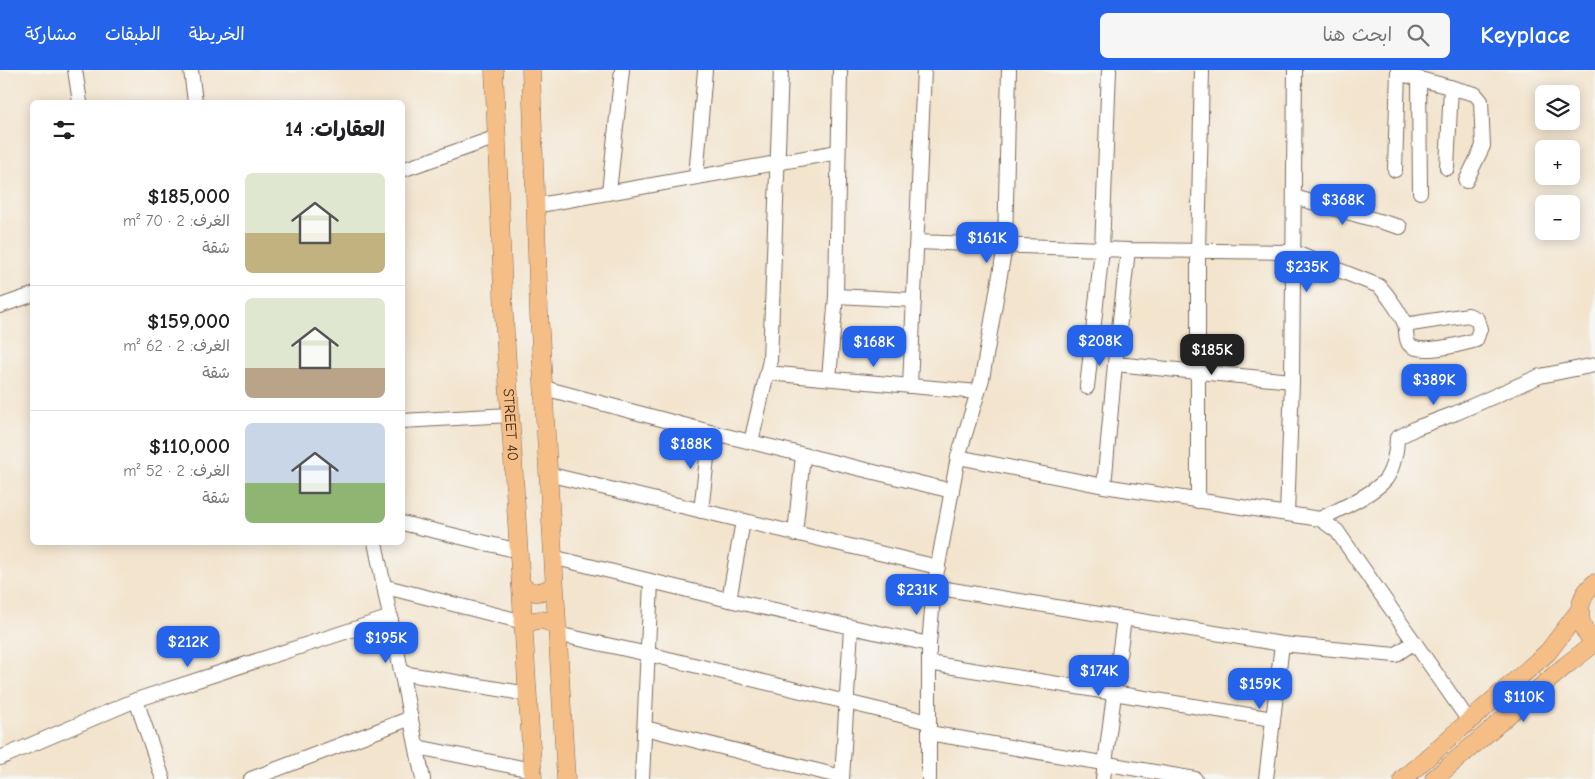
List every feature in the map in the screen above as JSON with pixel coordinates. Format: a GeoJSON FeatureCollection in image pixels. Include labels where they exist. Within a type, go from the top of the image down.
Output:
{"type":"FeatureCollection","features":[{"type":"Feature","properties":{"kind":"main road","name":"STREET 40"},"geometry":{"type":"LineString","coordinates":[[494,70],[504,316],[533,774]]}},
{"type":"Feature","properties":{"kind":"main road"},"geometry":{"type":"LineString","coordinates":[[531,70],[538,314],[544,388],[547,474],[566,779]]}},
{"type":"Feature","properties":{"kind":"main road"},"geometry":{"type":"LineString","coordinates":[[1403,779],[1548,652],[1579,612],[1583,596],[1595,583]]}},
{"type":"Feature","properties":{"kind":"main road"},"geometry":{"type":"LineString","coordinates":[[522,584],[525,589],[534,593],[544,592],[554,586]]}},
{"type":"Feature","properties":{"kind":"main road"},"geometry":{"type":"LineString","coordinates":[[1434,779],[1595,642],[1582,626],[1579,612]]}},
{"type":"Feature","properties":{"kind":"main road"},"geometry":{"type":"LineString","coordinates":[[524,624],[532,620],[541,619],[556,630]]}},
{"type":"Feature","properties":{"kind":"street"},"geometry":{"type":"LineString","coordinates":[[75,70],[80,100]]}},
{"type":"Feature","properties":{"kind":"street"},"geometry":{"type":"LineString","coordinates":[[191,70],[195,100]]}},
{"type":"Feature","properties":{"kind":"street"},"geometry":{"type":"LineString","coordinates":[[609,192],[622,70]]}},
{"type":"Feature","properties":{"kind":"street"},"geometry":{"type":"LineString","coordinates":[[696,177],[705,70]]}},
{"type":"Feature","properties":{"kind":"street"},"geometry":{"type":"LineString","coordinates":[[751,442],[770,360],[781,70]]}},
{"type":"Feature","properties":{"kind":"street"},"geometry":{"type":"LineString","coordinates":[[829,378],[836,296],[840,70]]}},
{"type":"Feature","properties":{"kind":"street"},"geometry":{"type":"LineString","coordinates":[[910,386],[924,70]]}},
{"type":"Feature","properties":{"kind":"street"},"geometry":{"type":"LineString","coordinates":[[929,779],[929,644],[934,587],[958,457],[982,379],[1006,246],[1009,70]]}},
{"type":"Feature","properties":{"kind":"street"},"geometry":{"type":"LineString","coordinates":[[1087,387],[1102,249],[1109,70]]}},
{"type":"Feature","properties":{"kind":"street"},"geometry":{"type":"LineString","coordinates":[[1198,501],[1198,252],[1202,70]]}},
{"type":"Feature","properties":{"kind":"street"},"geometry":{"type":"LineString","coordinates":[[1287,514],[1292,381],[1295,70]]}},
{"type":"Feature","properties":{"kind":"street"},"geometry":{"type":"LineString","coordinates":[[1395,170],[1398,72],[1475,94],[1481,101],[1483,146],[1466,180]]}},
{"type":"Feature","properties":{"kind":"street"},"geometry":{"type":"LineString","coordinates":[[1419,79],[1420,192]]}},
{"type":"Feature","properties":{"kind":"street"},"geometry":{"type":"LineString","coordinates":[[1447,168],[1451,87]]}},
{"type":"Feature","properties":{"kind":"street"},"geometry":{"type":"LineString","coordinates":[[405,169],[497,137]]}},
{"type":"Feature","properties":{"kind":"street"},"geometry":{"type":"LineString","coordinates":[[534,206],[838,152]]}},
{"type":"Feature","properties":{"kind":"street"},"geometry":{"type":"LineString","coordinates":[[1294,197],[1400,226]]}},
{"type":"Feature","properties":{"kind":"street"},"geometry":{"type":"LineString","coordinates":[[917,242],[1198,252],[1293,252],[1379,286],[1405,325],[1406,336],[1410,345],[1420,350],[1476,340],[1480,329],[1477,319],[1468,315],[1405,325]]}},
{"type":"Feature","properties":{"kind":"street"},"geometry":{"type":"LineString","coordinates":[[1104,486],[1128,250]]}},
{"type":"Feature","properties":{"kind":"street"},"geometry":{"type":"LineString","coordinates":[[0,306],[30,296]]}},
{"type":"Feature","properties":{"kind":"street"},"geometry":{"type":"LineString","coordinates":[[836,296],[914,300]]}},
{"type":"Feature","properties":{"kind":"street"},"geometry":{"type":"LineString","coordinates":[[1115,364],[1292,381]]}},
{"type":"Feature","properties":{"kind":"street"},"geometry":{"type":"LineString","coordinates":[[1320,520],[1372,491],[1386,478],[1395,456],[1397,438],[1416,428],[1456,413],[1540,376],[1595,365]]}},
{"type":"Feature","properties":{"kind":"street"},"geometry":{"type":"LineString","coordinates":[[768,373],[978,392]]}},
{"type":"Feature","properties":{"kind":"street"},"geometry":{"type":"LineString","coordinates":[[544,388],[710,432],[952,491]]}},
{"type":"Feature","properties":{"kind":"street"},"geometry":{"type":"LineString","coordinates":[[405,421],[510,415]]}},
{"type":"Feature","properties":{"kind":"street"},"geometry":{"type":"LineString","coordinates":[[701,511],[710,432]]}},
{"type":"Feature","properties":{"kind":"street"},"geometry":{"type":"LineString","coordinates":[[795,534],[803,455]]}},
{"type":"Feature","properties":{"kind":"street"},"geometry":{"type":"LineString","coordinates":[[958,457],[1104,486],[1320,520],[1337,531],[1470,721]]}},
{"type":"Feature","properties":{"kind":"street"},"geometry":{"type":"LineString","coordinates":[[547,474],[938,567]]}},
{"type":"Feature","properties":{"kind":"street"},"geometry":{"type":"LineString","coordinates":[[729,600],[743,521]]}},
{"type":"Feature","properties":{"kind":"street"},"geometry":{"type":"LineString","coordinates":[[405,524],[520,551]]}},
{"type":"Feature","properties":{"kind":"street"},"geometry":{"type":"LineString","coordinates":[[377,545],[423,779]]}},
{"type":"Feature","properties":{"kind":"street"},"geometry":{"type":"LineString","coordinates":[[552,557],[651,582],[929,644]]}},
{"type":"Feature","properties":{"kind":"street"},"geometry":{"type":"LineString","coordinates":[[642,779],[651,582]]}},
{"type":"Feature","properties":{"kind":"street"},"geometry":{"type":"LineString","coordinates":[[386,587],[524,624]]}},
{"type":"Feature","properties":{"kind":"street"},"geometry":{"type":"LineString","coordinates":[[934,587],[1282,644],[1396,655],[1413,642]]}},
{"type":"Feature","properties":{"kind":"street"},"geometry":{"type":"LineString","coordinates":[[0,758],[136,700],[391,617]]}},
{"type":"Feature","properties":{"kind":"street"},"geometry":{"type":"LineString","coordinates":[[1103,779],[1124,618]]}},
{"type":"Feature","properties":{"kind":"street"},"geometry":{"type":"LineString","coordinates":[[645,728],[842,778],[851,628]]}},
{"type":"Feature","properties":{"kind":"street"},"geometry":{"type":"LineString","coordinates":[[556,630],[846,702],[928,727],[1105,764],[1195,779]]}},
{"type":"Feature","properties":{"kind":"street"},"geometry":{"type":"LineString","coordinates":[[1266,779],[1282,644]]}},
{"type":"Feature","properties":{"kind":"street"},"geometry":{"type":"LineString","coordinates":[[929,663],[1273,718]]}},
{"type":"Feature","properties":{"kind":"street"},"geometry":{"type":"LineString","coordinates":[[402,673],[528,694]]}},
{"type":"Feature","properties":{"kind":"street"},"geometry":{"type":"LineString","coordinates":[[136,700],[163,779]]}},
{"type":"Feature","properties":{"kind":"street"},"geometry":{"type":"LineString","coordinates":[[251,779],[411,718]]}},
{"type":"Feature","properties":{"kind":"street"},"geometry":{"type":"LineString","coordinates":[[417,747],[533,774]]}}]}
